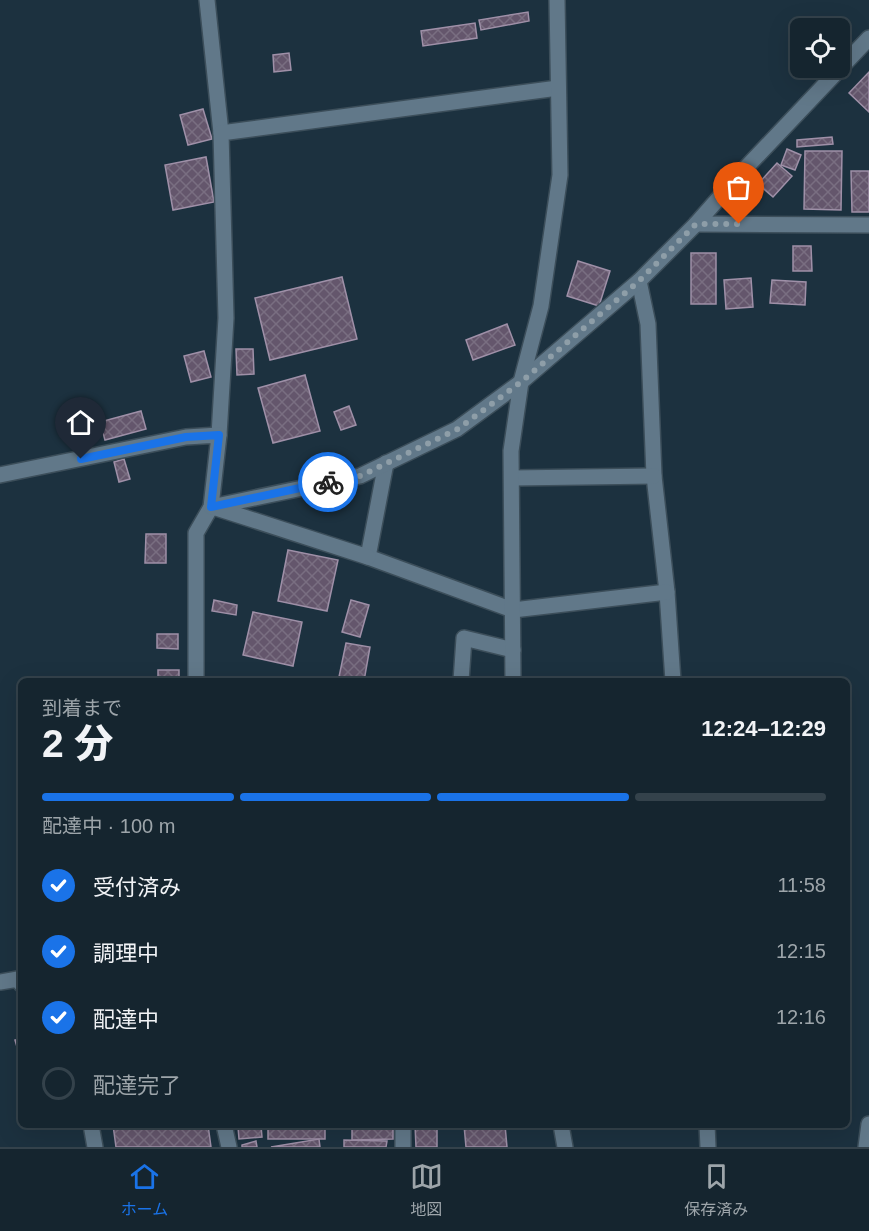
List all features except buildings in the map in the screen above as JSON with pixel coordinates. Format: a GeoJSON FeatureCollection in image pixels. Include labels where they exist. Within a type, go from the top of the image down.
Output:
{"type":"FeatureCollection","features":[{"type":"Feature","properties":{"kind":"street"},"geometry":{"type":"LineString","coordinates":[[196,678],[196,533],[211,507],[219,435],[226,318],[221,133],[207,0]]}},
{"type":"Feature","properties":{"kind":"street"},"geometry":{"type":"LineString","coordinates":[[513,678],[512,450],[521,382],[541,306],[560,175],[557,0]]}},
{"type":"Feature","properties":{"kind":"street"},"geometry":{"type":"LineString","coordinates":[[211,507],[360,476],[458,429],[521,382],[639,281],[696,224],[740,174],[869,38]]}},
{"type":"Feature","properties":{"kind":"street"},"geometry":{"type":"LineString","coordinates":[[221,133],[558,88]]}},
{"type":"Feature","properties":{"kind":"street"},"geometry":{"type":"LineString","coordinates":[[696,224],[869,225]]}},
{"type":"Feature","properties":{"kind":"street"},"geometry":{"type":"LineString","coordinates":[[639,281],[648,324],[654,476],[668,591],[673,678]]}},
{"type":"Feature","properties":{"kind":"street"},"geometry":{"type":"LineString","coordinates":[[0,475],[186,437],[219,435]]}},
{"type":"Feature","properties":{"kind":"street"},"geometry":{"type":"LineString","coordinates":[[368,557],[386,463]]}},
{"type":"Feature","properties":{"kind":"street"},"geometry":{"type":"LineString","coordinates":[[512,478],[654,476]]}},
{"type":"Feature","properties":{"kind":"street"},"geometry":{"type":"LineString","coordinates":[[211,507],[368,557],[513,610],[668,591]]}},
{"type":"Feature","properties":{"kind":"street"},"geometry":{"type":"LineString","coordinates":[[461,678],[464,638],[513,650]]}},
{"type":"Feature","properties":{"kind":"street"},"geometry":{"type":"LineString","coordinates":[[0,982],[18,979]]}},
{"type":"Feature","properties":{"kind":"street"},"geometry":{"type":"LineString","coordinates":[[866,1147],[869,1124]]}},
{"type":"Feature","properties":{"kind":"street"},"geometry":{"type":"LineString","coordinates":[[92,1128],[95,1147]]}},
{"type":"Feature","properties":{"kind":"street"},"geometry":{"type":"LineString","coordinates":[[225,1128],[229,1147]]}},
{"type":"Feature","properties":{"kind":"street"},"geometry":{"type":"LineString","coordinates":[[403,1128],[403,1147]]}},
{"type":"Feature","properties":{"kind":"street"},"geometry":{"type":"LineString","coordinates":[[562,1128],[565,1147]]}},
{"type":"Feature","properties":{"kind":"street"},"geometry":{"type":"LineString","coordinates":[[707,1128],[708,1147]]}},
{"type":"Feature","properties":{"kind":"way so far"},"geometry":{"type":"LineString","coordinates":[[328,482],[360,476],[458,429],[521,382],[639,281],[696,224],[739,224]]}},
{"type":"Feature","properties":{"kind":"route"},"geometry":{"type":"LineString","coordinates":[[81,459],[186,437],[219,435],[211,507],[328,482]]}}]}
